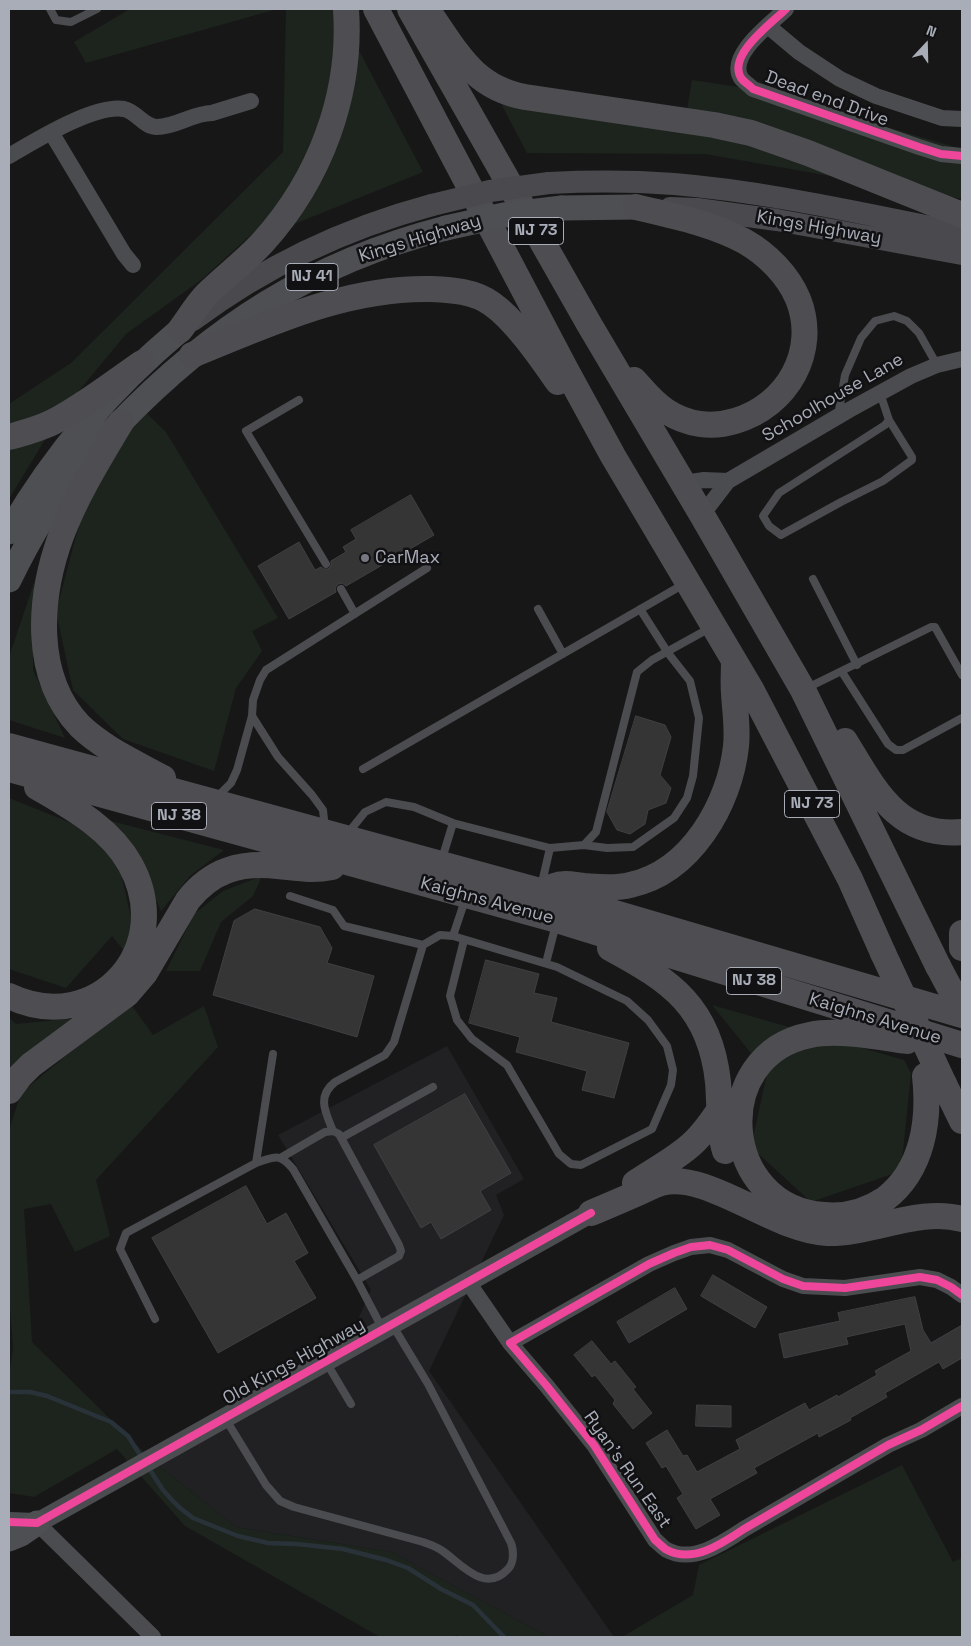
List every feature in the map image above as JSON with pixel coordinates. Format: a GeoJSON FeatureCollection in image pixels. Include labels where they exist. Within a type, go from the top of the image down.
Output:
{"type":"FeatureCollection","features":[{"type":"Feature","properties":{"kind":"highway"},"geometry":{"type":"LineString","coordinates":[[180,330],[206,295],[246,260],[274,231],[307,182],[332,124],[341,88],[346,56],[346,9]]}},
{"type":"Feature","properties":{"kind":"highway","name":"NJ 73"},"geometry":{"type":"LineString","coordinates":[[376,9],[613,456],[734,659],[776,736],[838,855],[883,953],[923,1014]]}},
{"type":"Feature","properties":{"kind":"highway","name":"NJ 73"},"geometry":{"type":"LineString","coordinates":[[410,9],[589,324],[663,451],[684,483],[803,690],[938,966],[962,1011]]}},
{"type":"Feature","properties":{"kind":"highway"},"geometry":{"type":"LineString","coordinates":[[427,9],[467,66],[485,82],[504,92],[525,97],[714,125],[751,133],[808,153],[962,215]]}},
{"type":"Feature","properties":{"kind":"highway"},"geometry":{"type":"LineString","coordinates":[[589,324],[631,377],[658,406],[690,422],[714,425],[728,424],[754,414],[783,392],[798,365],[803,349],[804,336],[802,310],[791,286],[772,262],[745,242],[716,228],[636,207]]}},
{"type":"Feature","properties":{"kind":"highway"},"geometry":{"type":"LineString","coordinates":[[192,355],[289,316],[330,302],[400,290],[442,289],[469,293],[491,304],[512,323],[613,456]]}},
{"type":"Feature","properties":{"kind":"highway"},"geometry":{"type":"LineString","coordinates":[[9,437],[32,431],[52,422],[142,363]]}},
{"type":"Feature","properties":{"kind":"highway"},"geometry":{"type":"LineString","coordinates":[[121,422],[79,495],[54,556],[44,624],[47,665],[53,683],[65,705],[90,735],[113,751],[209,801]]}},
{"type":"Feature","properties":{"kind":"highway"},"geometry":{"type":"LineString","coordinates":[[540,891],[561,884],[599,887],[628,886],[658,875],[674,864],[693,845],[710,821],[723,797],[734,759],[737,729],[734,659]]}},
{"type":"Feature","properties":{"kind":"highway"},"geometry":{"type":"LineString","coordinates":[[803,690],[830,717],[877,791],[892,810],[922,828],[946,832],[962,832]]}},
{"type":"Feature","properties":{"kind":"highway","name":"Kaighns Avenue"},"geometry":{"type":"LineString","coordinates":[[9,746],[540,891],[923,1014],[962,1015]]}},
{"type":"Feature","properties":{"kind":"highway"},"geometry":{"type":"LineString","coordinates":[[9,769],[79,812],[96,824],[109,837],[130,863],[136,876],[141,889],[145,916],[144,930],[136,954],[122,976],[102,992],[81,1002],[58,1007],[33,1005],[9,996]]}},
{"type":"Feature","properties":{"kind":"highway","name":"Kaighns Avenue"},"geometry":{"type":"LineString","coordinates":[[9,769],[557,920],[956,1044]]}},
{"type":"Feature","properties":{"kind":"highway"},"geometry":{"type":"LineString","coordinates":[[9,1091],[31,1065],[127,994],[145,973],[188,900],[215,875],[226,870],[250,865],[316,870],[350,864]]}},
{"type":"Feature","properties":{"kind":"highway"},"geometry":{"type":"LineString","coordinates":[[557,920],[649,970],[663,980],[696,1013],[704,1026],[713,1053],[717,1074],[724,1146],[728,1161],[735,1175],[752,1198],[775,1219]]}},
{"type":"Feature","properties":{"kind":"highway"},"geometry":{"type":"LineString","coordinates":[[962,933],[962,948]]}},
{"type":"Feature","properties":{"kind":"highway"},"geometry":{"type":"LineString","coordinates":[[962,1006],[923,1014],[935,1080],[962,1121]]}},
{"type":"Feature","properties":{"kind":"highway"},"geometry":{"type":"LineString","coordinates":[[935,1080],[927,1093],[926,1124],[917,1157],[909,1173],[891,1194],[869,1208],[845,1215],[832,1216],[819,1215],[795,1208],[772,1194],[755,1176],[748,1164],[739,1129],[739,1116],[745,1092],[756,1070],[773,1052],[783,1045],[796,1038],[822,1032],[908,1042],[956,1044]]}},
{"type":"Feature","properties":{"kind":"highway"},"geometry":{"type":"LineString","coordinates":[[591,1213],[686,1150],[701,1136],[720,1109]]}},
{"type":"Feature","properties":{"kind":"highway"},"geometry":{"type":"LineString","coordinates":[[591,1213],[661,1183],[682,1181],[705,1187],[800,1229],[825,1233],[852,1231],[935,1216],[962,1219]]}},
{"type":"Feature","properties":{"kind":"main road","name":"Kings Highway"},"geometry":{"type":"LineString","coordinates":[[180,330],[224,297],[270,270],[310,249],[358,228],[432,205],[490,191],[549,183],[648,183],[729,191],[783,199],[962,233]]}},
{"type":"Feature","properties":{"kind":"main road","name":"Kings Highway"},"geometry":{"type":"LineString","coordinates":[[9,580],[21,555],[79,466],[140,402],[192,355],[246,314],[310,278],[389,244],[446,228],[504,215],[562,208],[636,207],[697,209],[751,216],[962,254]]}},
{"type":"Feature","properties":{"kind":"main road","name":"NJ 41"},"geometry":{"type":"LineString","coordinates":[[9,532],[68,443],[105,400],[142,363],[180,330]]}},
{"type":"Feature","properties":{"kind":"main road"},"geometry":{"type":"LineString","coordinates":[[9,1539],[21,1534],[37,1523]]}},
{"type":"Feature","properties":{"kind":"street","name":"Dead end Drive"},"geometry":{"type":"LineString","coordinates":[[786,9],[745,49],[738,63],[741,77],[753,89],[919,147],[941,154],[962,156]]}},
{"type":"Feature","properties":{"kind":"street"},"geometry":{"type":"LineString","coordinates":[[768,26],[799,52],[849,84],[876,96],[942,118],[962,119]]}},
{"type":"Feature","properties":{"kind":"street"},"geometry":{"type":"LineString","coordinates":[[9,156],[80,118],[117,108],[133,112],[146,123],[156,127],[251,101]]}},
{"type":"Feature","properties":{"kind":"street"},"geometry":{"type":"LineString","coordinates":[[51,132],[124,254],[133,265]]}},
{"type":"Feature","properties":{"kind":"street","name":"Schoolhouse Lane"},"geometry":{"type":"LineString","coordinates":[[702,515],[728,481],[838,416],[927,368],[936,364],[962,359]]}},
{"type":"Feature","properties":{"kind":"street"},"geometry":{"type":"LineString","coordinates":[[684,483],[704,480],[728,481]]}},
{"type":"Feature","properties":{"kind":"street","name":"Old Kings Highway"},"geometry":{"type":"LineString","coordinates":[[37,1523],[591,1213]]}},
{"type":"Feature","properties":{"kind":"street"},"geometry":{"type":"LineString","coordinates":[[510,1342],[649,1264],[691,1247],[710,1245],[728,1250],[783,1279],[803,1286],[845,1288],[920,1277],[936,1280],[962,1295]]}},
{"type":"Feature","properties":{"kind":"street","name":"Ryan's Run East"},"geometry":{"type":"LineString","coordinates":[[468,1282],[510,1342],[594,1445],[656,1540],[666,1550],[679,1555],[694,1554],[726,1541],[744,1528],[888,1445],[922,1430],[962,1406]]}},
{"type":"Feature","properties":{"kind":"street"},"geometry":{"type":"LineString","coordinates":[[9,1522],[37,1523],[153,1637]]}},
{"type":"Feature","properties":{"kind":"lane"},"geometry":{"type":"LineString","coordinates":[[50,9],[56,20],[71,22],[96,9]]}},
{"type":"Feature","properties":{"kind":"lane"},"geometry":{"type":"LineString","coordinates":[[838,416],[845,375],[861,338],[875,321],[894,316],[907,321],[919,333],[936,364]]}},
{"type":"Feature","properties":{"kind":"lane"},"geometry":{"type":"LineString","coordinates":[[880,393],[889,420],[912,460],[883,481],[781,536],[769,526],[763,516],[779,493],[885,426],[889,420]]}},
{"type":"Feature","properties":{"kind":"lane"},"geometry":{"type":"LineString","coordinates":[[299,400],[246,431],[326,564]]}},
{"type":"Feature","properties":{"kind":"lane"},"geometry":{"type":"LineString","coordinates":[[209,801],[231,783],[237,770],[252,716],[253,700],[260,680],[266,670],[427,568]]}},
{"type":"Feature","properties":{"kind":"lane"},"geometry":{"type":"LineString","coordinates":[[813,578],[857,665]]}},
{"type":"Feature","properties":{"kind":"lane"},"geometry":{"type":"LineString","coordinates":[[363,769],[688,582]]}},
{"type":"Feature","properties":{"kind":"lane"},"geometry":{"type":"LineString","coordinates":[[341,589],[355,614]]}},
{"type":"Feature","properties":{"kind":"lane"},"geometry":{"type":"LineString","coordinates":[[538,609],[563,654]]}},
{"type":"Feature","properties":{"kind":"lane"},"geometry":{"type":"LineString","coordinates":[[252,716],[278,757],[312,794],[323,810],[335,836],[365,812],[386,802],[414,807],[453,823],[550,848],[584,845],[607,848],[633,847],[674,818],[687,798],[693,776],[699,718],[690,681],[668,652],[640,609]]}},
{"type":"Feature","properties":{"kind":"lane"},"geometry":{"type":"LineString","coordinates":[[584,845],[596,832],[637,672],[652,660],[714,626]]}},
{"type":"Feature","properties":{"kind":"lane"},"geometry":{"type":"LineString","coordinates":[[803,690],[931,627],[935,627],[962,675]]}},
{"type":"Feature","properties":{"kind":"lane"},"geometry":{"type":"LineString","coordinates":[[842,672],[888,744],[896,750],[904,750],[962,718]]}},
{"type":"Feature","properties":{"kind":"lane"},"geometry":{"type":"LineString","coordinates":[[440,865],[453,823]]}},
{"type":"Feature","properties":{"kind":"lane"},"geometry":{"type":"LineString","coordinates":[[540,891],[550,848]]}},
{"type":"Feature","properties":{"kind":"lane"},"geometry":{"type":"LineString","coordinates":[[454,936],[467,895]]}},
{"type":"Feature","properties":{"kind":"lane"},"geometry":{"type":"LineString","coordinates":[[290,896],[333,910],[344,926],[422,946]]}},
{"type":"Feature","properties":{"kind":"lane"},"geometry":{"type":"LineString","coordinates":[[546,963],[557,920]]}},
{"type":"Feature","properties":{"kind":"lane"},"geometry":{"type":"LineString","coordinates":[[333,1131],[323,1104],[330,1085],[385,1055],[394,1042],[422,946],[440,935],[454,936],[557,967],[627,1001],[648,1020],[667,1046],[673,1070],[671,1085],[652,1129],[581,1165],[571,1164],[559,1154],[507,1065],[472,1039],[457,1020],[450,996],[464,940]]}},
{"type":"Feature","properties":{"kind":"lane"},"geometry":{"type":"LineString","coordinates":[[256,1163],[273,1054]]}},
{"type":"Feature","properties":{"kind":"lane"},"geometry":{"type":"LineString","coordinates":[[341,1138],[433,1087]]}},
{"type":"Feature","properties":{"kind":"lane"},"geometry":{"type":"LineString","coordinates":[[282,1157],[325,1132],[333,1131],[339,1134],[401,1251],[398,1256],[357,1280]]}},
{"type":"Feature","properties":{"kind":"lane"},"geometry":{"type":"LineString","coordinates":[[155,1319],[120,1250],[126,1233],[256,1163],[276,1156],[282,1157],[293,1169],[357,1280],[428,1384],[511,1543],[513,1557],[510,1568],[502,1575],[488,1579],[475,1576],[466,1571],[439,1548],[280,1501],[266,1485],[225,1418]]}},
{"type":"Feature","properties":{"kind":"lane"},"geometry":{"type":"LineString","coordinates":[[326,1362],[351,1404]]}},
{"type":"Feature","properties":{"kind":"shaded area"},"geometry":{"type":"Polygon","coordinates":[[[130,9],[277,9],[86,63],[74,42],[130,9]]]}},
{"type":"Feature","properties":{"kind":"shaded area"},"geometry":{"type":"Polygon","coordinates":[[[286,9],[337,9],[423,172],[292,225],[271,217],[201,280],[126,334],[73,398],[51,417],[9,427],[9,404],[71,363],[283,152],[286,9]]]}},
{"type":"Feature","properties":{"kind":"shaded area"},"geometry":{"type":"Polygon","coordinates":[[[692,80],[759,90],[962,149],[962,199],[705,154],[527,153],[497,96],[685,122],[692,80]]]}},
{"type":"Feature","properties":{"kind":"shaded area"},"geometry":{"type":"Polygon","coordinates":[[[141,408],[166,432],[278,618],[252,631],[262,651],[236,688],[214,771],[123,739],[73,690],[56,612],[88,491],[141,408]]]}},
{"type":"Feature","properties":{"kind":"shaded area"},"geometry":{"type":"Polygon","coordinates":[[[46,438],[9,499],[9,447],[46,438]]]}},
{"type":"Feature","properties":{"kind":"shaded area"},"geometry":{"type":"Polygon","coordinates":[[[35,580],[33,670],[65,738],[9,720],[9,657],[35,580]]]}},
{"type":"Feature","properties":{"kind":"shaded area"},"geometry":{"type":"Polygon","coordinates":[[[9,798],[79,826],[119,864],[131,918],[126,953],[112,936],[66,988],[9,969],[9,798]]]}},
{"type":"Feature","properties":{"kind":"shaded area"},"geometry":{"type":"Polygon","coordinates":[[[111,821],[224,850],[190,876],[161,911],[132,843],[111,821]]]}},
{"type":"Feature","properties":{"kind":"shaded area"},"geometry":{"type":"Polygon","coordinates":[[[262,876],[253,896],[221,922],[200,971],[166,971],[194,914],[223,891],[262,876]]]}},
{"type":"Feature","properties":{"kind":"shaded area"},"geometry":{"type":"Polygon","coordinates":[[[130,1003],[153,1035],[204,1006],[218,1047],[96,1180],[110,1236],[75,1252],[51,1204],[24,1209],[32,1342],[155,1463],[236,1527],[391,1552],[549,1637],[459,1637],[457,1635],[451,1637],[380,1637],[185,1526],[117,1449],[34,1497],[9,1493],[9,1375],[13,1348],[9,1295],[9,1130],[21,1093],[130,1003]]]}},
{"type":"Feature","properties":{"kind":"shaded area"},"geometry":{"type":"Polygon","coordinates":[[[712,1005],[904,1060],[911,1073],[901,1171],[811,1202],[751,1147],[767,1073],[712,1005]]]}},
{"type":"Feature","properties":{"kind":"shaded area"},"geometry":{"type":"Polygon","coordinates":[[[89,1017],[9,1073],[9,1018],[16,1024],[89,1017]]]}},
{"type":"Feature","properties":{"kind":"shaded area"},"geometry":{"type":"Polygon","coordinates":[[[447,1046],[524,1179],[496,1195],[504,1215],[429,1371],[614,1637],[549,1637],[391,1552],[236,1527],[155,1463],[342,1356],[371,1290],[278,1135],[447,1046]]]}},
{"type":"Feature","properties":{"kind":"shaded area"},"geometry":{"type":"Polygon","coordinates":[[[902,1465],[953,1562],[962,1558],[962,1637],[622,1637],[693,1595],[699,1565],[902,1465]]]}},
{"type":"Feature","properties":{"kind":"building","name":"CarMax"},"geometry":{"type":"Polygon","coordinates":[[[411,495],[434,535],[346,586],[342,583],[338,584],[335,588],[336,592],[289,619],[258,566],[299,542],[315,570],[321,567],[328,569],[331,566],[331,561],[346,552],[343,547],[356,539],[351,530],[411,495]]]}},
{"type":"Feature","properties":{"kind":"building"},"geometry":{"type":"Polygon","coordinates":[[[636,716],[665,725],[671,737],[660,775],[671,788],[666,803],[648,810],[645,824],[630,834],[617,830],[607,812],[636,716]]]}},
{"type":"Feature","properties":{"kind":"building"},"geometry":{"type":"Polygon","coordinates":[[[255,909],[320,927],[332,948],[327,963],[374,976],[357,1037],[213,995],[234,921],[255,909]]]}},
{"type":"Feature","properties":{"kind":"building"},"geometry":{"type":"Polygon","coordinates":[[[486,960],[539,974],[534,993],[557,998],[551,1022],[629,1043],[614,1098],[582,1090],[587,1071],[516,1052],[520,1037],[469,1023],[486,960]]]}},
{"type":"Feature","properties":{"kind":"building"},"geometry":{"type":"Polygon","coordinates":[[[465,1094],[511,1173],[480,1191],[491,1210],[441,1239],[431,1222],[421,1228],[374,1145],[465,1094]]]}},
{"type":"Feature","properties":{"kind":"building"},"geometry":{"type":"Polygon","coordinates":[[[246,1186],[267,1224],[286,1213],[308,1253],[294,1261],[316,1298],[218,1353],[152,1238],[246,1186]]]}},
{"type":"Feature","properties":{"kind":"building"},"geometry":{"type":"Polygon","coordinates":[[[713,1275],[767,1307],[755,1328],[701,1296],[713,1275]]]}},
{"type":"Feature","properties":{"kind":"building"},"geometry":{"type":"Polygon","coordinates":[[[675,1288],[687,1309],[629,1343],[617,1322],[675,1288]]]}},
{"type":"Feature","properties":{"kind":"building"},"geometry":{"type":"Polygon","coordinates":[[[915,1297],[923,1330],[931,1343],[962,1325],[962,1358],[943,1369],[939,1362],[885,1393],[887,1397],[850,1418],[851,1420],[819,1437],[818,1433],[754,1468],[757,1473],[710,1499],[720,1515],[696,1529],[677,1498],[683,1494],[666,1466],[662,1468],[646,1443],[667,1430],[683,1456],[687,1455],[697,1472],[740,1449],[736,1440],[805,1403],[809,1410],[837,1395],[838,1397],[877,1375],[875,1371],[911,1351],[905,1324],[846,1337],[848,1344],[784,1358],[779,1334],[840,1321],[838,1313],[915,1297]]]}},
{"type":"Feature","properties":{"kind":"building"},"geometry":{"type":"Polygon","coordinates":[[[592,1341],[611,1364],[615,1361],[636,1387],[633,1389],[652,1413],[633,1429],[613,1404],[615,1400],[595,1375],[592,1377],[574,1355],[592,1341]]]}},
{"type":"Feature","properties":{"kind":"building"},"geometry":{"type":"Polygon","coordinates":[[[697,1405],[731,1406],[731,1427],[696,1426],[697,1405]]]}},
{"type":"Feature","properties":{"kind":"waterway"},"geometry":{"type":"LineString","coordinates":[[9,1392],[30,1392],[47,1396],[111,1422],[128,1436],[142,1458]]}},
{"type":"Feature","properties":{"kind":"waterway"},"geometry":{"type":"LineString","coordinates":[[148,1467],[163,1490],[180,1508],[193,1518],[238,1536],[268,1543],[343,1549],[386,1560],[408,1568],[441,1589],[473,1605],[504,1637]]}},
{"type":"Feature","properties":{"kind":"cycle path"},"geometry":{"type":"LineString","coordinates":[[786,9],[753,40],[740,59],[738,69],[741,78],[753,89],[919,147],[941,154],[962,156]]}},
{"type":"Feature","properties":{"kind":"cycle path"},"geometry":{"type":"LineString","coordinates":[[9,1522],[37,1523],[591,1213]]}},
{"type":"Feature","properties":{"kind":"cycle path"},"geometry":{"type":"LineString","coordinates":[[962,1295],[937,1280],[920,1277],[845,1288],[803,1286],[783,1279],[728,1250],[710,1245],[691,1247],[649,1264],[510,1343],[594,1445],[655,1540],[666,1549],[677,1554],[697,1553],[727,1540],[888,1445],[921,1430],[962,1406]]}},
{"type":"Feature","properties":{"kind":"place","name":"CarMax"},"geometry":{"type":"Point","coordinates":[365,558]}}]}
